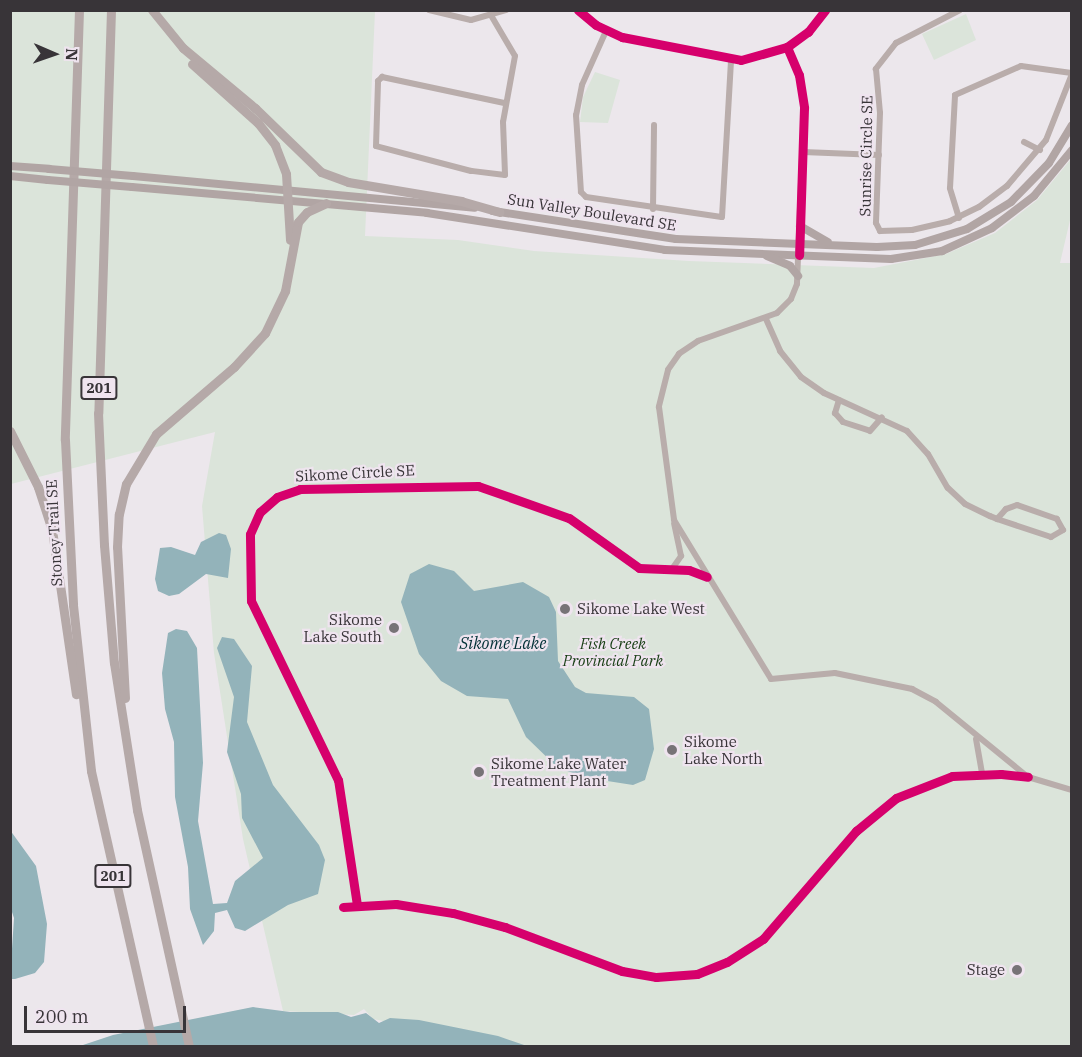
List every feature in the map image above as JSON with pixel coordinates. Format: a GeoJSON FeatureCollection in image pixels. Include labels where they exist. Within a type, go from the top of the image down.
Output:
{"type":"FeatureCollection","features":[{"type":"Feature","properties":{"kind":"highway","name":"Stoney Trail SE"},"geometry":{"type":"LineString","coordinates":[[79,10],[65,440],[73,605],[91,771],[153,1047]]}},
{"type":"Feature","properties":{"kind":"highway","name":"201"},"geometry":{"type":"LineString","coordinates":[[111,10],[99,475],[112,644],[130,763],[189,1047]]}},
{"type":"Feature","properties":{"kind":"highway"},"geometry":{"type":"LineString","coordinates":[[151,10],[182,54],[269,135],[284,164],[290,261]]}},
{"type":"Feature","properties":{"kind":"highway"},"geometry":{"type":"LineString","coordinates":[[151,10],[180,45],[255,108],[321,172],[348,182],[461,201],[499,212]]}},
{"type":"Feature","properties":{"kind":"highway"},"geometry":{"type":"LineString","coordinates":[[130,763],[117,547],[119,514],[126,484],[156,434],[234,367],[262,336],[282,298],[299,220],[326,203]]}},
{"type":"Feature","properties":{"kind":"highway"},"geometry":{"type":"LineString","coordinates":[[10,431],[38,487],[52,530],[91,771]]}},
{"type":"Feature","properties":{"kind":"main road","name":"Sun Valley Boulevard SE"},"geometry":{"type":"LineString","coordinates":[[10,165],[287,189],[499,212],[668,238],[840,246],[915,245],[978,224],[1032,182],[1049,163],[1071,125]]}},
{"type":"Feature","properties":{"kind":"main road","name":"Sun Valley Boulevard SE"},"geometry":{"type":"LineString","coordinates":[[10,176],[326,203],[485,221],[656,249],[891,259],[928,254],[954,246],[992,228],[1025,205],[1071,150]]}},
{"type":"Feature","properties":{"kind":"main road"},"geometry":{"type":"LineString","coordinates":[[800,226],[820,240],[840,246]]}},
{"type":"Feature","properties":{"kind":"main road"},"geometry":{"type":"LineString","coordinates":[[758,254],[786,263],[798,276]]}},
{"type":"Feature","properties":{"kind":"street"},"geometry":{"type":"LineString","coordinates":[[429,10],[463,20],[492,16],[507,10]]}},
{"type":"Feature","properties":{"kind":"street"},"geometry":{"type":"LineString","coordinates":[[578,10],[606,31],[731,59],[755,58],[787,47],[808,32],[825,10]]}},
{"type":"Feature","properties":{"kind":"street","name":"Sunrise Circle SE"},"geometry":{"type":"LineString","coordinates":[[960,10],[946,13],[901,39],[880,60],[876,76],[879,154],[876,223],[880,231],[922,229],[959,218],[1007,186],[1040,150],[1057,119],[1071,73]]}},
{"type":"Feature","properties":{"kind":"street"},"geometry":{"type":"LineString","coordinates":[[492,16],[515,56],[504,103],[507,170],[502,177],[376,146],[378,81],[382,77],[504,103]]}},
{"type":"Feature","properties":{"kind":"street"},"geometry":{"type":"LineString","coordinates":[[606,31],[576,108],[581,192],[586,197],[715,218],[724,215],[731,59]]}},
{"type":"Feature","properties":{"kind":"street"},"geometry":{"type":"LineString","coordinates":[[668,571],[677,566],[681,558],[659,410],[666,374],[679,354],[694,343],[766,319],[787,303],[798,276],[803,95],[787,47]]}},
{"type":"Feature","properties":{"kind":"street"},"geometry":{"type":"LineString","coordinates":[[959,218],[951,188],[955,95],[1020,66],[1071,73]]}},
{"type":"Feature","properties":{"kind":"street"},"geometry":{"type":"LineString","coordinates":[[653,209],[654,124]]}},
{"type":"Feature","properties":{"kind":"street"},"geometry":{"type":"LineString","coordinates":[[1024,142],[1040,150]]}},
{"type":"Feature","properties":{"kind":"street"},"geometry":{"type":"LineString","coordinates":[[803,152],[879,154]]}},
{"type":"Feature","properties":{"kind":"street"},"geometry":{"type":"LineString","coordinates":[[766,319],[792,368],[809,384],[839,400],[882,417],[918,442],[955,496],[998,519],[1052,537],[1063,530],[1057,519],[1017,506],[1006,509],[998,519]]}},
{"type":"Feature","properties":{"kind":"street"},"geometry":{"type":"LineString","coordinates":[[839,400],[836,414],[843,422],[870,431],[882,417]]}},
{"type":"Feature","properties":{"kind":"street","name":"Sikome Circle SE"},"geometry":{"type":"LineString","coordinates":[[357,905],[338,780],[251,601],[250,534],[260,512],[277,497],[300,489],[478,486],[569,518],[639,568],[668,571],[691,570],[707,577]]}},
{"type":"Feature","properties":{"kind":"street"},"geometry":{"type":"LineString","coordinates":[[674,520],[771,680],[835,673],[900,685],[927,696],[1028,777],[1071,790]]}},
{"type":"Feature","properties":{"kind":"street"},"geometry":{"type":"LineString","coordinates":[[975,736],[981,753],[982,774]]}},
{"type":"Feature","properties":{"kind":"green space","name":"Fish Creek Provincial Park"},"geometry":{"type":"Polygon","coordinates":[[[11,11],[375,11],[365,236],[458,240],[534,251],[689,261],[874,268],[946,254],[995,233],[1037,200],[1071,159],[1071,216],[1060,263],[1072,263],[1071,1046],[511,1046],[373,1019],[364,1009],[354,1015],[283,1011],[243,839],[214,653],[202,506],[215,432],[11,484],[11,11]]]}},
{"type":"Feature","properties":{"kind":"green space"},"geometry":{"type":"Polygon","coordinates":[[[966,14],[976,40],[934,60],[922,34],[966,14]]]}},
{"type":"Feature","properties":{"kind":"green space"},"geometry":{"type":"Polygon","coordinates":[[[595,72],[620,80],[608,123],[580,122],[583,97],[595,72]]]}},
{"type":"Feature","properties":{"kind":"water"},"geometry":{"type":"Polygon","coordinates":[[[219,533],[226,535],[231,549],[228,578],[206,574],[179,594],[169,596],[158,591],[155,579],[160,548],[171,547],[195,555],[201,542],[219,533]]]}},
{"type":"Feature","properties":{"kind":"water","name":"Sikome Lake"},"geometry":{"type":"Polygon","coordinates":[[[429,564],[454,571],[474,591],[523,582],[549,597],[556,612],[558,661],[575,687],[586,693],[634,697],[649,709],[654,749],[645,780],[633,785],[588,778],[558,768],[526,737],[508,699],[467,696],[441,681],[419,654],[401,602],[410,574],[429,564]]]}},
{"type":"Feature","properties":{"kind":"water"},"geometry":{"type":"Polygon","coordinates":[[[176,629],[187,631],[197,648],[203,763],[198,821],[213,904],[227,903],[235,881],[263,858],[242,818],[241,794],[227,752],[234,697],[217,648],[222,637],[234,639],[252,666],[247,722],[273,785],[319,845],[325,860],[318,894],[288,905],[245,931],[235,928],[227,910],[215,913],[214,931],[203,945],[190,909],[188,867],[175,797],[174,742],[165,709],[162,673],[168,633],[176,629]]]}},
{"type":"Feature","properties":{"kind":"water"},"geometry":{"type":"Polygon","coordinates":[[[10,830],[36,866],[47,924],[44,962],[35,973],[15,979],[10,979],[14,918],[10,906],[10,830]]]}},
{"type":"Feature","properties":{"kind":"water"},"geometry":{"type":"Polygon","coordinates":[[[253,1007],[290,1012],[338,1012],[351,1017],[366,1013],[379,1023],[390,1018],[419,1020],[498,1036],[527,1046],[80,1046],[113,1035],[253,1007]]]}},
{"type":"Feature","properties":{"kind":"cycle path"},"geometry":{"type":"LineString","coordinates":[[578,10],[596,25],[622,37],[741,60],[787,47],[808,32],[825,10]]}},
{"type":"Feature","properties":{"kind":"cycle path"},"geometry":{"type":"LineString","coordinates":[[787,47],[799,75],[804,108],[799,255]]}},
{"type":"Feature","properties":{"kind":"cycle path"},"geometry":{"type":"LineString","coordinates":[[357,905],[338,780],[251,601],[250,534],[260,512],[277,497],[300,489],[478,486],[569,518],[639,568],[689,570],[707,577]]}},
{"type":"Feature","properties":{"kind":"cycle path"},"geometry":{"type":"LineString","coordinates":[[343,907],[396,904],[453,913],[505,927],[622,971],[656,977],[697,974],[727,962],[763,939],[856,831],[896,798],[952,776],[1001,774],[1028,777]]}},
{"type":"Feature","properties":{"kind":"place","name":"Sikome Lake West"},"geometry":{"type":"Point","coordinates":[565,609]}},
{"type":"Feature","properties":{"kind":"place","name":"Sikome Lake South"},"geometry":{"type":"Point","coordinates":[394,628]}},
{"type":"Feature","properties":{"kind":"place","name":"Sikome Lake North"},"geometry":{"type":"Point","coordinates":[672,750]}},
{"type":"Feature","properties":{"kind":"place","name":"Sikome Lake Water Treatment Plant"},"geometry":{"type":"Point","coordinates":[479,772]}},
{"type":"Feature","properties":{"kind":"place","name":"Stage"},"geometry":{"type":"Point","coordinates":[1017,970]}}]}
